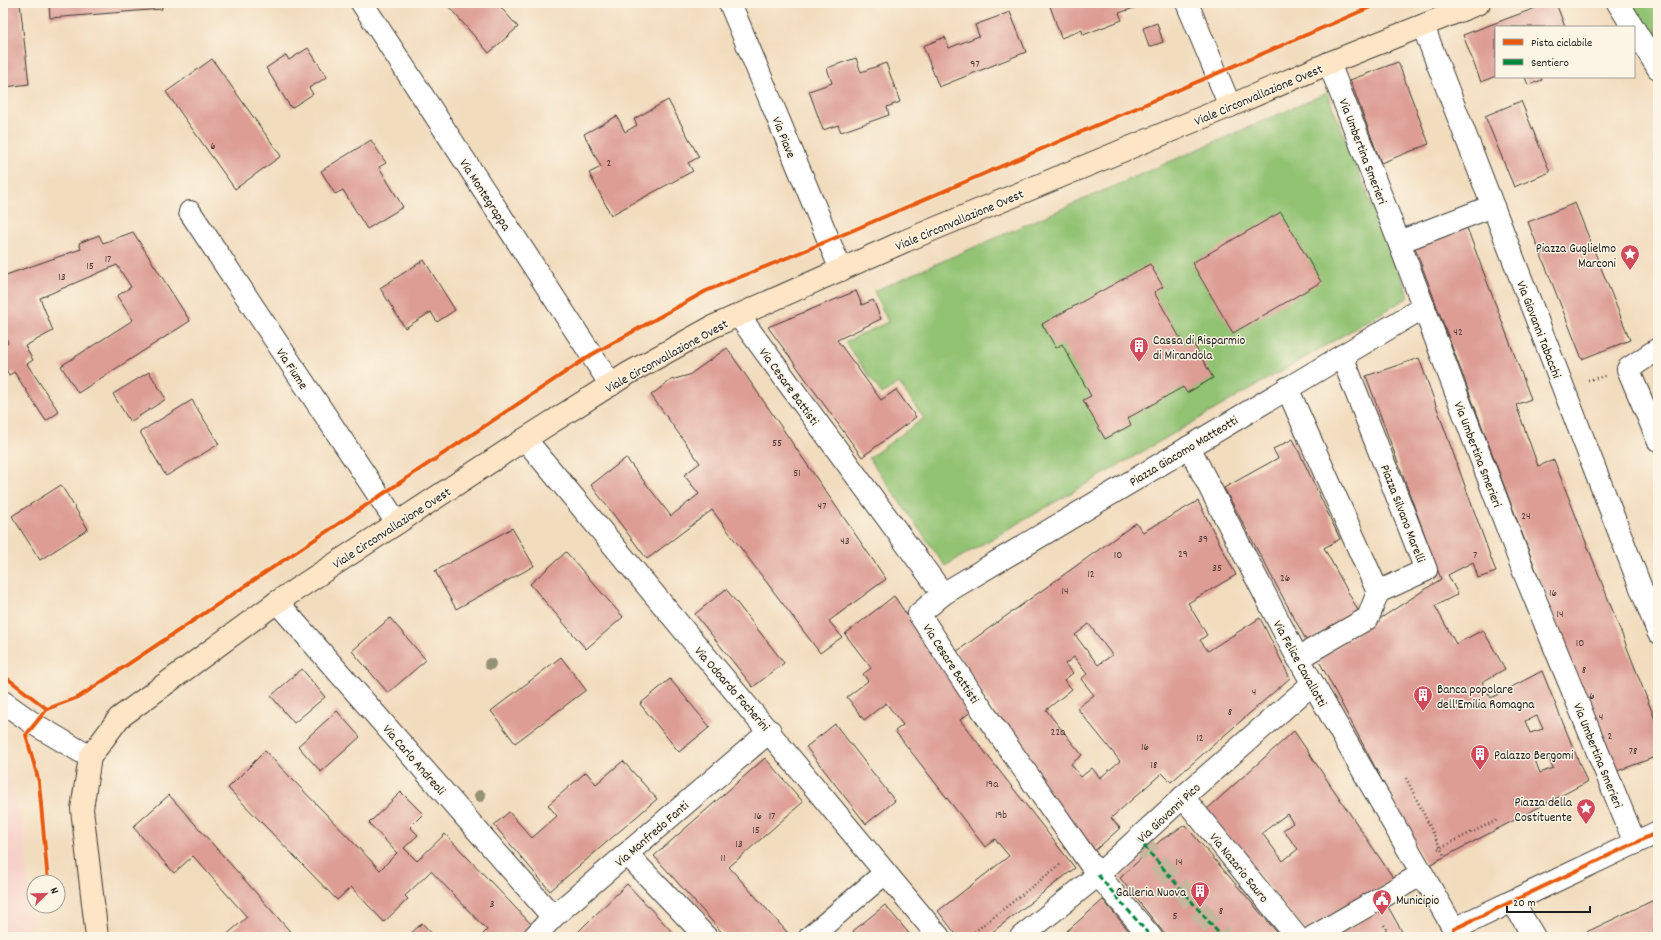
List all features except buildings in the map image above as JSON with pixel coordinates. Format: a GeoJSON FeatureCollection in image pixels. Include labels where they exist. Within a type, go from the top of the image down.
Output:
{"type":"FeatureCollection","features":[{"type":"Feature","properties":{"kind":"main road","name":"Viale Circonvallazione Ovest"},"geometry":{"type":"LineString","coordinates":[[97,937],[82,809],[90,757],[119,718],[277,602],[525,439],[611,385],[712,327],[905,241],[1230,106],[1329,63],[1479,3]]}},
{"type":"Feature","properties":{"kind":"street","name":"Via Montegrappa"},"geometry":{"type":"LineString","coordinates":[[362,3],[611,385]]}},
{"type":"Feature","properties":{"kind":"street","name":"Via Piave"},"geometry":{"type":"LineString","coordinates":[[730,3],[841,270]]}},
{"type":"Feature","properties":{"kind":"street"},"geometry":{"type":"LineString","coordinates":[[1187,3],[1230,106]]}},
{"type":"Feature","properties":{"kind":"street"},"geometry":{"type":"LineString","coordinates":[[1618,3],[1632,26]]}},
{"type":"Feature","properties":{"kind":"street","name":"Via Giovanni Tabacchi"},"geometry":{"type":"LineString","coordinates":[[1423,26],[1658,632]]}},
{"type":"Feature","properties":{"kind":"street"},"geometry":{"type":"LineString","coordinates":[[1635,31],[1658,68]]}},
{"type":"Feature","properties":{"kind":"street","name":"Via Umbertina Smerieri"},"geometry":{"type":"LineString","coordinates":[[1329,63],[1424,307],[1524,572],[1635,843]]}},
{"type":"Feature","properties":{"kind":"street"},"geometry":{"type":"LineString","coordinates":[[1399,242],[1493,206]]}},
{"type":"Feature","properties":{"kind":"street","name":"Via Fiume"},"geometry":{"type":"LineString","coordinates":[[190,212],[397,523]]}},
{"type":"Feature","properties":{"kind":"street","name":"Piazza Giacomo Matteotti"},"geometry":{"type":"LineString","coordinates":[[943,594],[1424,307]]}},
{"type":"Feature","properties":{"kind":"street","name":"Via Cesare Battisti"},"geometry":{"type":"LineString","coordinates":[[739,316],[943,594],[919,614],[987,717],[1080,850],[1098,875],[1151,937]]}},
{"type":"Feature","properties":{"kind":"street"},"geometry":{"type":"LineString","coordinates":[[1658,349],[1628,369],[1652,411],[1658,440]]}},
{"type":"Feature","properties":{"kind":"street","name":"Piazza Silvano Marelli"},"geometry":{"type":"LineString","coordinates":[[1342,356],[1426,570],[1378,592]]}},
{"type":"Feature","properties":{"kind":"street"},"geometry":{"type":"LineString","coordinates":[[1287,388],[1378,592],[1368,618],[1298,658]]}},
{"type":"Feature","properties":{"kind":"street","name":"Via Odoardo Focherini"},"geometry":{"type":"LineString","coordinates":[[525,439],[683,630],[770,731],[939,937]]}},
{"type":"Feature","properties":{"kind":"street","name":"Via Felice Cavallotti"},"geometry":{"type":"LineString","coordinates":[[1189,447],[1312,684],[1418,867]]}},
{"type":"Feature","properties":{"kind":"street","name":"Via Carlo Andreoli"},"geometry":{"type":"LineString","coordinates":[[277,602],[553,917]]}},
{"type":"Feature","properties":{"kind":"street","name":"Via Giovanni Pico"},"geometry":{"type":"LineString","coordinates":[[1021,937],[1098,875],[1182,797],[1312,684]]}},
{"type":"Feature","properties":{"kind":"street"},"geometry":{"type":"LineString","coordinates":[[3,702],[34,724],[90,757]]}},
{"type":"Feature","properties":{"kind":"street","name":"Via Manfredo Fanti"},"geometry":{"type":"LineString","coordinates":[[534,937],[553,917],[770,731]]}},
{"type":"Feature","properties":{"kind":"street","name":"Via Nazario Sauro"},"geometry":{"type":"LineString","coordinates":[[1182,797],[1297,937]]}},
{"type":"Feature","properties":{"kind":"street"},"geometry":{"type":"LineString","coordinates":[[1312,937],[1418,867],[1454,929],[1658,832]]}},
{"type":"Feature","properties":{"kind":"street"},"geometry":{"type":"LineString","coordinates":[[627,854],[706,937]]}},
{"type":"Feature","properties":{"kind":"street"},"geometry":{"type":"LineString","coordinates":[[810,937],[885,872]]}},
{"type":"Feature","properties":{"kind":"street"},"geometry":{"type":"LineString","coordinates":[[1513,902],[1534,937]]}},
{"type":"Feature","properties":{"kind":"path"},"geometry":{"type":"LineString","coordinates":[[1563,387],[1628,369]]}},
{"type":"Feature","properties":{"kind":"path"},"geometry":{"type":"LineString","coordinates":[[1406,778],[1445,857]]}},
{"type":"Feature","properties":{"kind":"path"},"geometry":{"type":"LineString","coordinates":[[1418,867],[1441,848],[1497,820]]}},
{"type":"Feature","properties":{"kind":"path"},"geometry":{"type":"LineString","coordinates":[[968,937],[1080,850]]}},
{"type":"Feature","properties":{"kind":"shaded area"},"geometry":{"type":"Polygon","coordinates":[[[3,751],[23,830],[27,874],[26,914],[30,914],[32,937],[3,937],[3,751]]]}},
{"type":"Feature","properties":{"kind":"green space"},"geometry":{"type":"Polygon","coordinates":[[[1623,3],[1658,3],[1658,68],[1623,3]]]}},
{"type":"Feature","properties":{"kind":"green space"},"geometry":{"type":"Polygon","coordinates":[[[1327,93],[1409,297],[945,566],[869,458],[924,418],[899,383],[882,394],[845,342],[888,322],[874,291],[1327,93]]]}},
{"type":"Feature","properties":{"kind":"tunnel"},"geometry":{"type":"LineString","coordinates":[[1138,839],[1222,937]]}},
{"type":"Feature","properties":{"kind":"marked path"},"geometry":{"type":"LineString","coordinates":[[1138,839],[1222,937]]}},
{"type":"Feature","properties":{"kind":"marked path"},"geometry":{"type":"LineString","coordinates":[[1098,875],[1151,937]]}},
{"type":"Feature","properties":{"kind":"cycle path"},"geometry":{"type":"LineString","coordinates":[[47,874],[39,782],[26,735],[47,709],[79,697],[591,355],[706,291],[828,241],[1380,3]]}},
{"type":"Feature","properties":{"kind":"cycle path"},"geometry":{"type":"LineString","coordinates":[[3,675],[47,709]]}},
{"type":"Feature","properties":{"kind":"cycle path"},"geometry":{"type":"LineString","coordinates":[[1454,929],[1658,832]]}},
{"type":"Feature","properties":{"kind":"place","name":"Piazza Guglielmo Marconi"},"geometry":{"type":"Point","coordinates":[1630,271]}},
{"type":"Feature","properties":{"kind":"place","name":"Cassa di Risparmio di Mirandola"},"geometry":{"type":"Point","coordinates":[1139,363]}},
{"type":"Feature","properties":{"kind":"place","name":"Banca popolare dell'Emilia Romagna"},"geometry":{"type":"Point","coordinates":[1423,712]}},
{"type":"Feature","properties":{"kind":"place","name":"Palazzo Bergomi"},"geometry":{"type":"Point","coordinates":[1480,771]}},
{"type":"Feature","properties":{"kind":"place","name":"Piazza della Costituente"},"geometry":{"type":"Point","coordinates":[1586,825]}},
{"type":"Feature","properties":{"kind":"place","name":"Galleria Nuova"},"geometry":{"type":"Point","coordinates":[1200,908]}},
{"type":"Feature","properties":{"kind":"place","name":"Municipio"},"geometry":{"type":"Point","coordinates":[1382,916]}}]}
